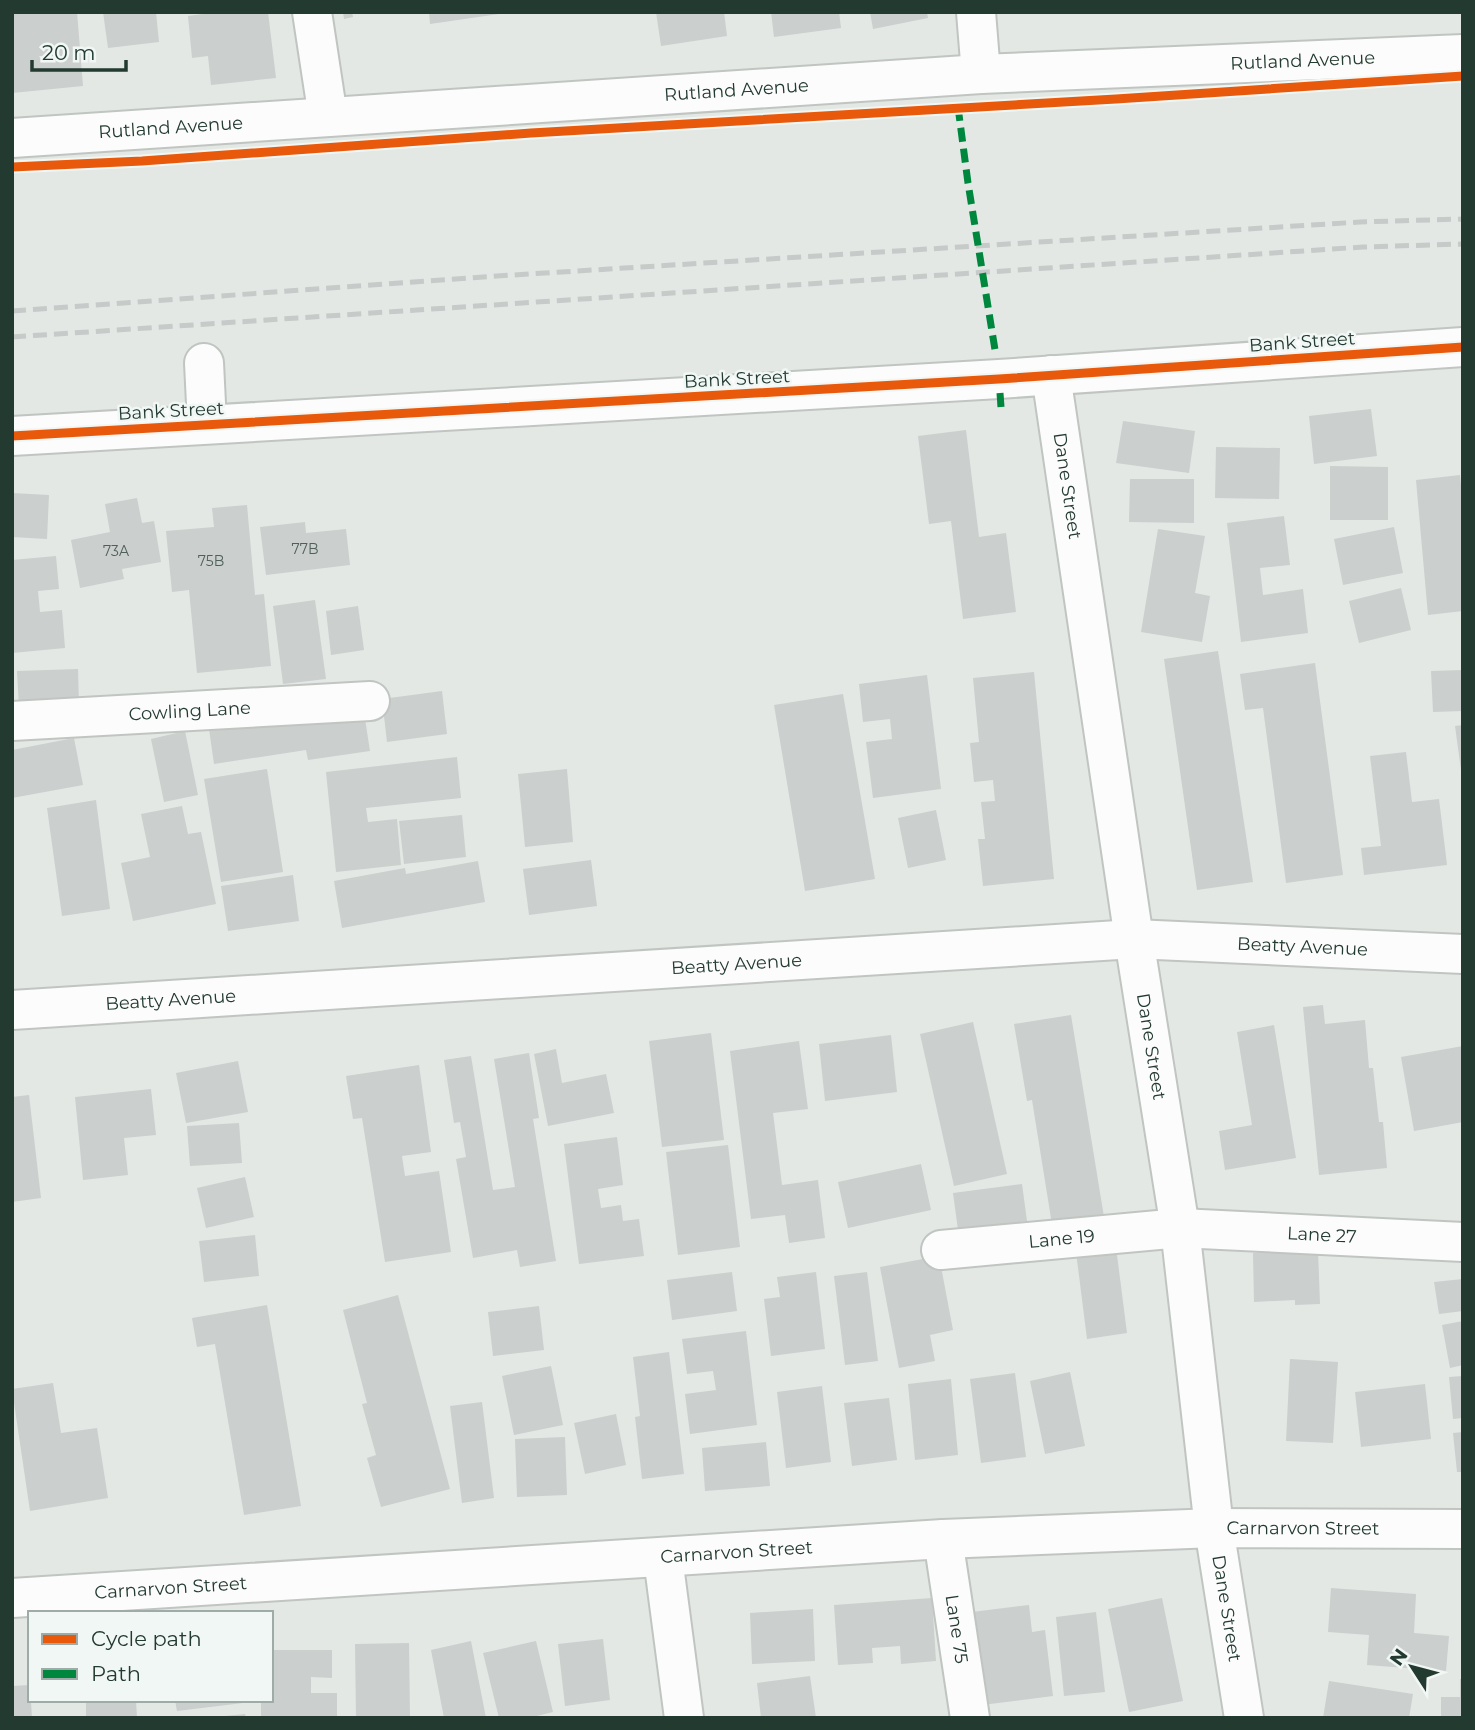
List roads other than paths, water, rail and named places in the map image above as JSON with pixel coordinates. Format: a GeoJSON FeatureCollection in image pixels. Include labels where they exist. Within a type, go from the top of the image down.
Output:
{"type":"FeatureCollection","features":[{"type":"Feature","properties":{"kind":"street"},"geometry":{"type":"LineString","coordinates":[[313,12],[328,117]]}},
{"type":"Feature","properties":{"kind":"street"},"geometry":{"type":"LineString","coordinates":[[976,12],[981,74]]}},
{"type":"Feature","properties":{"kind":"street","name":"Rutland Avenue"},"geometry":{"type":"LineString","coordinates":[[12,138],[981,74],[1463,54]]}},
{"type":"Feature","properties":{"kind":"street","name":"Bank Street"},"geometry":{"type":"LineString","coordinates":[[12,436],[985,380],[1463,347]]}},
{"type":"Feature","properties":{"kind":"street"},"geometry":{"type":"LineString","coordinates":[[204,363],[207,424]]}},
{"type":"Feature","properties":{"kind":"street","name":"Dane Street"},"geometry":{"type":"LineString","coordinates":[[1051,375],[1134,939],[1181,1228],[1214,1528],[1244,1718]]}},
{"type":"Feature","properties":{"kind":"street","name":"Cowling Lane"},"geometry":{"type":"LineString","coordinates":[[12,722],[370,701]]}},
{"type":"Feature","properties":{"kind":"street","name":"Beatty Avenue"},"geometry":{"type":"LineString","coordinates":[[12,1010],[1134,939],[1463,954]]}},
{"type":"Feature","properties":{"kind":"street","name":"Lane 27"},"geometry":{"type":"LineString","coordinates":[[1181,1228],[1463,1241]]}},
{"type":"Feature","properties":{"kind":"street","name":"Lane 19"},"geometry":{"type":"LineString","coordinates":[[941,1250],[1181,1228]]}},
{"type":"Feature","properties":{"kind":"street","name":"Carnarvon Street"},"geometry":{"type":"LineString","coordinates":[[12,1598],[943,1539],[1214,1528],[1463,1529]]}},
{"type":"Feature","properties":{"kind":"street","name":"Lane 75"},"geometry":{"type":"LineString","coordinates":[[943,1539],[970,1718]]}},
{"type":"Feature","properties":{"kind":"street"},"geometry":{"type":"LineString","coordinates":[[663,1558],[684,1718]]}},
{"type":"Feature","properties":{"kind":"railway"},"geometry":{"type":"LineString","coordinates":[[12,311],[497,276],[1360,222],[1463,219]]}},
{"type":"Feature","properties":{"kind":"railway"},"geometry":{"type":"LineString","coordinates":[[12,337],[1363,247],[1463,244]]}}]}
